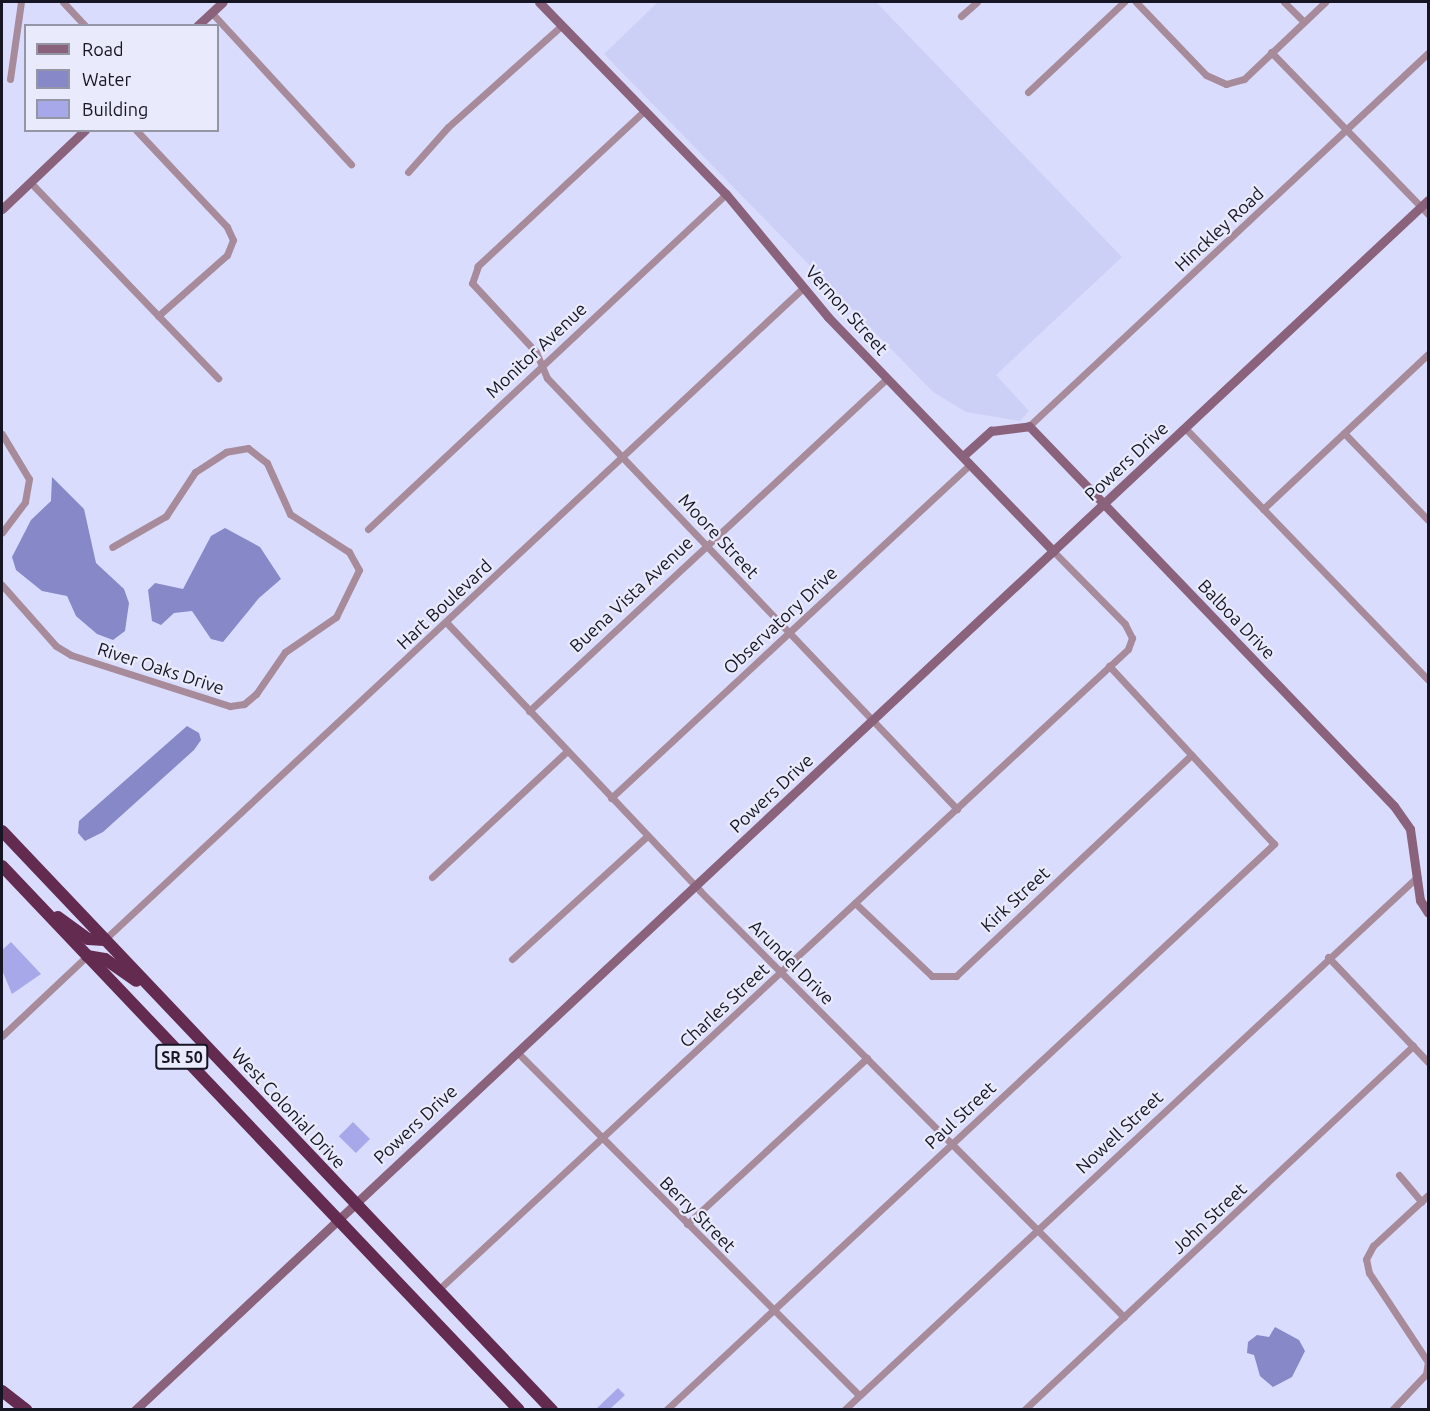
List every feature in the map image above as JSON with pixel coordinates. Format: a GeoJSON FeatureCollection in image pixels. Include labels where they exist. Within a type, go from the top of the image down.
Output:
{"type":"FeatureCollection","features":[{"type":"Feature","properties":{"kind":"highway","name":"West Colonial Drive"},"geometry":{"type":"LineString","coordinates":[[2,831],[552,1410]]}},
{"type":"Feature","properties":{"kind":"highway","name":"SR 50"},"geometry":{"type":"LineString","coordinates":[[2,866],[519,1410]]}},
{"type":"Feature","properties":{"kind":"highway"},"geometry":{"type":"LineString","coordinates":[[28,895],[88,939],[104,940]]}},
{"type":"Feature","properties":{"kind":"highway"},"geometry":{"type":"LineString","coordinates":[[87,957],[105,959],[163,1002]]}},
{"type":"Feature","properties":{"kind":"highway"},"geometry":{"type":"LineString","coordinates":[[2,1391],[26,1410]]}},
{"type":"Feature","properties":{"kind":"street"},"geometry":{"type":"LineString","coordinates":[[10,80],[21,2]]}},
{"type":"Feature","properties":{"kind":"street"},"geometry":{"type":"LineString","coordinates":[[63,2],[83,24]]}},
{"type":"Feature","properties":{"kind":"street"},"geometry":{"type":"LineString","coordinates":[[199,24],[223,2]]}},
{"type":"Feature","properties":{"kind":"street","name":"Vernon Street"},"geometry":{"type":"LineString","coordinates":[[539,2],[726,194],[803,288],[1112,610],[1132,638]]}},
{"type":"Feature","properties":{"kind":"street"},"geometry":{"type":"LineString","coordinates":[[962,16],[977,2]]}},
{"type":"Feature","properties":{"kind":"street"},"geometry":{"type":"LineString","coordinates":[[1028,92],[1124,2]]}},
{"type":"Feature","properties":{"kind":"street"},"geometry":{"type":"LineString","coordinates":[[1136,2],[1206,75],[1226,84],[1244,79],[1325,2]]}},
{"type":"Feature","properties":{"kind":"street"},"geometry":{"type":"LineString","coordinates":[[1284,2],[1304,22]]}},
{"type":"Feature","properties":{"kind":"street"},"geometry":{"type":"LineString","coordinates":[[211,12],[351,164]]}},
{"type":"Feature","properties":{"kind":"street"},"geometry":{"type":"LineString","coordinates":[[408,172],[448,127],[562,26]]}},
{"type":"Feature","properties":{"kind":"street"},"geometry":{"type":"LineString","coordinates":[[1271,52],[1426,207]]}},
{"type":"Feature","properties":{"kind":"street","name":"Hinckley Road"},"geometry":{"type":"LineString","coordinates":[[1029,426],[1428,53]]}},
{"type":"Feature","properties":{"kind":"street","name":"Moore Street"},"geometry":{"type":"LineString","coordinates":[[645,110],[471,277],[536,352],[547,378],[957,809]]}},
{"type":"Feature","properties":{"kind":"street"},"geometry":{"type":"LineString","coordinates":[[2,209],[84,132]]}},
{"type":"Feature","properties":{"kind":"street"},"geometry":{"type":"LineString","coordinates":[[138,132],[227,227],[233,240],[227,255],[158,316]]}},
{"type":"Feature","properties":{"kind":"street"},"geometry":{"type":"LineString","coordinates":[[30,182],[218,378]]}},
{"type":"Feature","properties":{"kind":"street","name":"Monitor Avenue"},"geometry":{"type":"LineString","coordinates":[[368,529],[726,194]]}},
{"type":"Feature","properties":{"kind":"street","name":"Powers Drive"},"geometry":{"type":"LineString","coordinates":[[135,1410],[1053,551],[1426,207]]}},
{"type":"Feature","properties":{"kind":"street","name":"Hart Boulevard"},"geometry":{"type":"LineString","coordinates":[[104,940],[803,288]]}},
{"type":"Feature","properties":{"kind":"street"},"geometry":{"type":"LineString","coordinates":[[1263,509],[1428,354]]}},
{"type":"Feature","properties":{"kind":"street","name":"Buena Vista Avenue"},"geometry":{"type":"LineString","coordinates":[[529,711],[887,378]]}},
{"type":"Feature","properties":{"kind":"street"},"geometry":{"type":"LineString","coordinates":[[963,456],[991,431],[1029,426]]}},
{"type":"Feature","properties":{"kind":"street","name":"Balboa Drive"},"geometry":{"type":"LineString","coordinates":[[1029,426],[1394,806],[1410,829],[1420,900],[1428,913]]}},
{"type":"Feature","properties":{"kind":"street"},"geometry":{"type":"LineString","coordinates":[[1185,428],[1428,680]]}},
{"type":"Feature","properties":{"kind":"street"},"geometry":{"type":"LineString","coordinates":[[1344,433],[1428,520]]}},
{"type":"Feature","properties":{"kind":"street"},"geometry":{"type":"LineString","coordinates":[[2,434],[29,479],[25,502],[2,532]]}},
{"type":"Feature","properties":{"kind":"street","name":"River Oaks Drive"},"geometry":{"type":"LineString","coordinates":[[2,585],[56,646],[71,655],[230,706],[244,704],[256,694],[285,652],[336,616],[359,570],[349,552],[290,513],[267,463],[248,448],[226,452],[195,472],[166,516],[111,547]]}},
{"type":"Feature","properties":{"kind":"street","name":"Observatory Drive"},"geometry":{"type":"LineString","coordinates":[[611,798],[970,464]]}},
{"type":"Feature","properties":{"kind":"street","name":"Arundel Drive"},"geometry":{"type":"LineString","coordinates":[[446,622],[646,836],[1039,1227],[1124,1317]]}},
{"type":"Feature","properties":{"kind":"street","name":"Charles Street"},"geometry":{"type":"LineString","coordinates":[[437,1291],[1128,649],[1132,638]]}},
{"type":"Feature","properties":{"kind":"street"},"geometry":{"type":"LineString","coordinates":[[1109,666],[1191,755]]}},
{"type":"Feature","properties":{"kind":"street"},"geometry":{"type":"LineString","coordinates":[[432,877],[567,751]]}},
{"type":"Feature","properties":{"kind":"street","name":"Paul Street"},"geometry":{"type":"LineString","coordinates":[[666,1410],[1274,844],[1191,755]]}},
{"type":"Feature","properties":{"kind":"street","name":"Kirk Street"},"geometry":{"type":"LineString","coordinates":[[855,903],[932,976],[956,976],[1191,755]]}},
{"type":"Feature","properties":{"kind":"street"},"geometry":{"type":"LineString","coordinates":[[512,959],[646,836]]}},
{"type":"Feature","properties":{"kind":"street","name":"Nowell Street"},"geometry":{"type":"LineString","coordinates":[[844,1410],[1328,957],[1417,877]]}},
{"type":"Feature","properties":{"kind":"street"},"geometry":{"type":"LineString","coordinates":[[2,1036],[87,957]]}},
{"type":"Feature","properties":{"kind":"street"},"geometry":{"type":"LineString","coordinates":[[1328,957],[1428,1062]]}},
{"type":"Feature","properties":{"kind":"street","name":"John Street"},"geometry":{"type":"LineString","coordinates":[[1024,1410],[1413,1046]]}},
{"type":"Feature","properties":{"kind":"street","name":"Berry Street"},"geometry":{"type":"LineString","coordinates":[[517,1052],[602,1140],[859,1395]]}},
{"type":"Feature","properties":{"kind":"street"},"geometry":{"type":"LineString","coordinates":[[687,1224],[867,1058]]}},
{"type":"Feature","properties":{"kind":"street"},"geometry":{"type":"LineString","coordinates":[[1399,1175],[1422,1202]]}},
{"type":"Feature","properties":{"kind":"street"},"geometry":{"type":"LineString","coordinates":[[1392,1410],[1426,1374],[1428,1362],[1369,1273],[1366,1259],[1373,1246],[1428,1195]]}},
{"type":"Feature","properties":{"kind":"shaded area"},"geometry":{"type":"Polygon","coordinates":[[[658,2],[876,2],[1122,257],[996,375],[1029,411],[1020,421],[966,412],[933,392],[604,54],[658,2]]]}},
{"type":"Feature","properties":{"kind":"water"},"geometry":{"type":"Polygon","coordinates":[[[52,477],[84,509],[96,563],[124,589],[129,603],[125,631],[113,640],[97,634],[76,616],[67,596],[42,591],[16,570],[12,557],[31,520],[51,501],[52,477]]]}},
{"type":"Feature","properties":{"kind":"water"},"geometry":{"type":"Polygon","coordinates":[[[225,528],[260,547],[281,579],[259,598],[223,642],[211,639],[192,611],[174,613],[161,625],[152,621],[148,590],[155,583],[183,589],[211,536],[225,528]]]}},
{"type":"Feature","properties":{"kind":"water"},"geometry":{"type":"Polygon","coordinates":[[[187,726],[199,733],[201,740],[194,750],[103,832],[85,841],[78,833],[79,821],[187,726]]]}},
{"type":"Feature","properties":{"kind":"water"},"geometry":{"type":"Polygon","coordinates":[[[1275,1327],[1299,1340],[1305,1351],[1292,1377],[1273,1387],[1260,1376],[1254,1355],[1247,1353],[1248,1342],[1257,1335],[1269,1337],[1275,1327]]]}},
{"type":"Feature","properties":{"kind":"building"},"geometry":{"type":"Polygon","coordinates":[[[11,942],[41,974],[12,994],[2,970],[2,950],[11,942]]]}},
{"type":"Feature","properties":{"kind":"building"},"geometry":{"type":"Polygon","coordinates":[[[353,1122],[370,1139],[356,1153],[339,1136],[353,1122]]]}},
{"type":"Feature","properties":{"kind":"building"},"geometry":{"type":"Polygon","coordinates":[[[618,1388],[625,1395],[609,1410],[595,1410],[618,1388]]]}}]}
